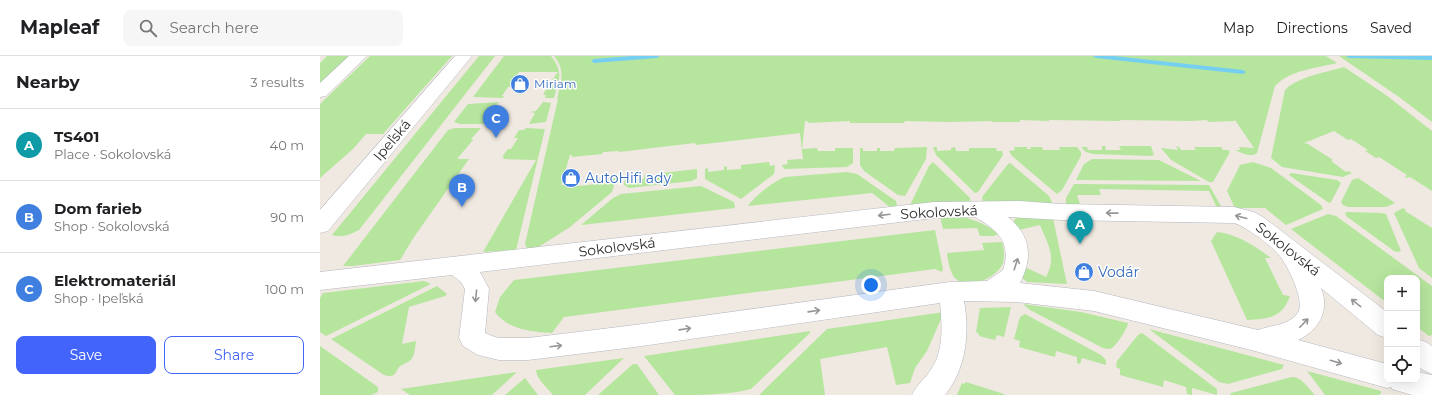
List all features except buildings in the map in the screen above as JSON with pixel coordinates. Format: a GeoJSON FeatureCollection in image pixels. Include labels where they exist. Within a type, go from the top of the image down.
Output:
{"type":"FeatureCollection","features":[{"type":"Feature","properties":{"kind":"street"},"geometry":{"type":"LineString","coordinates":[[320,92],[359,56]]}},
{"type":"Feature","properties":{"kind":"street","name":"Ipeľská"},"geometry":{"type":"LineString","coordinates":[[320,225],[464,56]]}},
{"type":"Feature","properties":{"kind":"street"},"geometry":{"type":"LineString","coordinates":[[978,209],[1007,228],[1016,244],[1018,258],[1011,278],[991,291]]}},
{"type":"Feature","properties":{"kind":"street","name":"Sokolovská"},"geometry":{"type":"LineString","coordinates":[[320,281],[906,213],[978,209],[1234,215],[1246,218],[1255,223],[1384,325]]}},
{"type":"Feature","properties":{"kind":"street"},"geometry":{"type":"LineString","coordinates":[[1255,340],[1285,335],[1298,329],[1307,320],[1312,309],[1311,294],[1286,247]]}},
{"type":"Feature","properties":{"kind":"street"},"geometry":{"type":"LineString","coordinates":[[456,266],[472,276],[477,289],[472,338],[487,347],[499,349],[528,349],[635,336],[950,292],[991,291],[1033,294],[1094,302],[1255,340],[1384,375]]}},
{"type":"Feature","properties":{"kind":"street"},"geometry":{"type":"LineString","coordinates":[[926,395],[943,377],[950,362],[952,350],[953,308],[950,292]]}},
{"type":"Feature","properties":{"kind":"street"},"geometry":{"type":"LineString","coordinates":[[1420,352],[1432,362]]}},
{"type":"Feature","properties":{"kind":"street"},"geometry":{"type":"LineString","coordinates":[[1413,383],[1432,388]]}},
{"type":"Feature","properties":{"kind":"green space"},"geometry":{"type":"Polygon","coordinates":[[[327,56],[350,56],[320,84],[320,63],[327,56]]]}},
{"type":"Feature","properties":{"kind":"green space"},"geometry":{"type":"Polygon","coordinates":[[[370,56],[452,56],[383,134],[366,134],[353,149],[320,178],[320,104],[370,56]]]}},
{"type":"Feature","properties":{"kind":"green space"},"geometry":{"type":"Polygon","coordinates":[[[479,56],[495,56],[359,230],[346,236],[332,235],[479,56]]]}},
{"type":"Feature","properties":{"kind":"green space"},"geometry":{"type":"Polygon","coordinates":[[[504,56],[551,56],[558,67],[559,72],[559,81],[554,98],[545,98],[546,95],[543,95],[546,89],[551,89],[555,80],[552,80],[558,72],[519,72],[510,87],[508,87],[502,96],[504,96],[503,98],[473,97],[504,56]]]}},
{"type":"Feature","properties":{"kind":"green space"},"geometry":{"type":"Polygon","coordinates":[[[554,56],[1326,56],[1337,63],[1296,73],[1288,76],[1275,86],[1257,153],[1252,155],[1235,150],[1240,150],[1239,147],[1254,148],[1235,120],[1208,122],[1207,120],[1020,120],[1020,122],[905,121],[904,123],[850,123],[850,121],[808,123],[805,121],[802,149],[817,148],[818,151],[835,151],[835,148],[853,148],[853,163],[847,167],[784,169],[782,165],[788,164],[787,160],[803,160],[800,133],[696,145],[695,143],[619,152],[603,152],[602,154],[572,157],[572,155],[570,155],[561,185],[564,185],[565,183],[578,182],[578,186],[597,184],[598,180],[616,178],[612,192],[570,227],[537,248],[527,249],[525,244],[562,76],[558,61],[554,56]]]}},
{"type":"Feature","properties":{"kind":"green space"},"geometry":{"type":"Polygon","coordinates":[[[1339,56],[1432,56],[1432,122],[1399,97],[1339,56]]]}},
{"type":"Feature","properties":{"kind":"green space"},"geometry":{"type":"Polygon","coordinates":[[[1344,67],[1386,95],[1432,131],[1432,191],[1410,177],[1406,178],[1405,177],[1407,175],[1379,157],[1376,158],[1365,151],[1368,150],[1351,139],[1348,140],[1334,131],[1304,143],[1333,160],[1331,161],[1346,172],[1348,171],[1352,173],[1343,177],[1282,167],[1271,158],[1285,90],[1290,85],[1304,78],[1344,67]]]}},
{"type":"Feature","properties":{"kind":"green space"},"geometry":{"type":"Polygon","coordinates":[[[500,102],[496,104],[498,105],[493,111],[490,112],[492,114],[487,120],[485,120],[484,124],[460,124],[454,122],[468,104],[500,102]]]}},
{"type":"Feature","properties":{"kind":"green space"},"geometry":{"type":"Polygon","coordinates":[[[543,102],[551,103],[546,122],[529,124],[535,113],[530,112],[536,111],[543,102]]]}},
{"type":"Feature","properties":{"kind":"green space"},"geometry":{"type":"Polygon","coordinates":[[[455,128],[481,128],[457,159],[469,159],[414,237],[400,260],[343,266],[448,130],[455,128]]]}},
{"type":"Feature","properties":{"kind":"green space"},"geometry":{"type":"Polygon","coordinates":[[[526,128],[545,129],[516,250],[483,252],[536,160],[503,159],[504,157],[502,157],[508,149],[511,149],[518,138],[514,138],[519,130],[524,130],[526,128]]]}},
{"type":"Feature","properties":{"kind":"green space"},"geometry":{"type":"Polygon","coordinates":[[[1102,146],[1105,146],[1106,150],[1121,150],[1119,146],[1151,146],[1154,155],[1093,154],[1086,152],[1081,147],[1087,147],[1088,150],[1102,150],[1102,146]]]}},
{"type":"Feature","properties":{"kind":"green space"},"geometry":{"type":"Polygon","coordinates":[[[1176,146],[1181,150],[1196,150],[1194,147],[1221,147],[1223,150],[1228,150],[1230,152],[1213,182],[1209,182],[1171,160],[1161,148],[1178,150],[1176,146]]]}},
{"type":"Feature","properties":{"kind":"green space"},"geometry":{"type":"Polygon","coordinates":[[[927,147],[926,159],[905,196],[898,195],[864,171],[860,165],[860,148],[863,148],[863,151],[877,151],[877,148],[880,148],[880,151],[894,151],[895,148],[927,147]]]}},
{"type":"Feature","properties":{"kind":"green space"},"geometry":{"type":"Polygon","coordinates":[[[933,147],[937,147],[937,151],[951,150],[951,148],[955,147],[956,151],[969,151],[969,148],[996,148],[997,151],[1002,151],[1003,155],[978,192],[975,193],[936,155],[933,147]]]}},
{"type":"Feature","properties":{"kind":"green space"},"geometry":{"type":"Polygon","coordinates":[[[1014,147],[1027,147],[1027,149],[1031,149],[1030,147],[1042,147],[1043,150],[1060,150],[1059,147],[1077,147],[1081,152],[1081,156],[1062,190],[1057,194],[1012,156],[1009,151],[1015,150],[1014,147]]]}},
{"type":"Feature","properties":{"kind":"green space"},"geometry":{"type":"Polygon","coordinates":[[[1092,159],[1159,160],[1201,181],[1076,180],[1084,164],[1092,159]]]}},
{"type":"Feature","properties":{"kind":"green space"},"geometry":{"type":"Polygon","coordinates":[[[769,162],[770,166],[775,165],[774,174],[741,199],[705,179],[705,169],[708,168],[708,172],[724,170],[724,166],[727,167],[727,170],[741,169],[741,165],[769,162]]]}},
{"type":"Feature","properties":{"kind":"green space"},"geometry":{"type":"Polygon","coordinates":[[[933,162],[970,198],[971,203],[910,205],[929,166],[933,162]]]}},
{"type":"Feature","properties":{"kind":"green space"},"geometry":{"type":"Polygon","coordinates":[[[1253,162],[1271,168],[1321,205],[1323,209],[1286,225],[1265,208],[1235,208],[1227,191],[1240,165],[1253,162]]]}},
{"type":"Feature","properties":{"kind":"green space"},"geometry":{"type":"Polygon","coordinates":[[[1010,163],[1049,196],[1053,204],[983,203],[982,197],[1010,163]]]}},
{"type":"Feature","properties":{"kind":"green space"},"geometry":{"type":"Polygon","coordinates":[[[697,169],[697,178],[692,181],[629,188],[624,185],[625,177],[628,177],[628,180],[644,179],[644,175],[646,175],[646,179],[661,177],[662,173],[697,169]]]}},
{"type":"Feature","properties":{"kind":"green space"},"geometry":{"type":"Polygon","coordinates":[[[847,172],[857,174],[896,201],[897,206],[890,207],[872,193],[748,206],[755,198],[775,182],[785,177],[847,172]]]}},
{"type":"Feature","properties":{"kind":"green space"},"geometry":{"type":"Polygon","coordinates":[[[1291,173],[1337,180],[1341,183],[1331,202],[1329,203],[1289,175],[1291,173]]]}},
{"type":"Feature","properties":{"kind":"green space"},"geometry":{"type":"Polygon","coordinates":[[[1358,178],[1395,203],[1386,207],[1348,207],[1343,205],[1341,202],[1352,180],[1358,178]]]}},
{"type":"Feature","properties":{"kind":"green space"},"geometry":{"type":"Polygon","coordinates":[[[1074,184],[1209,185],[1222,208],[1217,208],[1209,191],[1099,189],[1101,195],[1077,195],[1080,204],[1066,204],[1066,198],[1074,184]]]}},
{"type":"Feature","properties":{"kind":"green space"},"geometry":{"type":"Polygon","coordinates":[[[701,186],[734,202],[735,208],[581,225],[613,198],[621,194],[701,186]]]}},
{"type":"Feature","properties":{"kind":"green space"},"geometry":{"type":"Polygon","coordinates":[[[1403,208],[1406,210],[1405,211],[1432,228],[1432,278],[1419,268],[1394,213],[1403,208]]]}},
{"type":"Feature","properties":{"kind":"green space"},"geometry":{"type":"Polygon","coordinates":[[[1345,213],[1386,214],[1401,251],[1394,251],[1346,216],[1345,213]]]}},
{"type":"Feature","properties":{"kind":"green space"},"geometry":{"type":"Polygon","coordinates":[[[1328,214],[1336,216],[1417,275],[1384,275],[1384,301],[1291,229],[1328,214]]]}},
{"type":"Feature","properties":{"kind":"green space"},"geometry":{"type":"Polygon","coordinates":[[[952,215],[976,221],[987,226],[998,234],[994,236],[980,236],[977,228],[943,229],[940,216],[952,215]]]}},
{"type":"Feature","properties":{"kind":"green space"},"geometry":{"type":"Polygon","coordinates":[[[1018,217],[1053,218],[1067,284],[1027,282],[1021,277],[1021,274],[1027,268],[1046,277],[1051,263],[1051,257],[1040,225],[1019,230],[1013,223],[1018,217]]]}},
{"type":"Feature","properties":{"kind":"green space"},"geometry":{"type":"Polygon","coordinates":[[[935,230],[943,269],[942,272],[935,269],[564,317],[552,333],[521,329],[507,323],[495,312],[500,297],[514,280],[935,230]]]}},
{"type":"Feature","properties":{"kind":"green space"},"geometry":{"type":"Polygon","coordinates":[[[1217,232],[1239,238],[1271,258],[1265,258],[1283,295],[1290,296],[1287,303],[1279,313],[1268,318],[1247,320],[1211,241],[1217,232]]]}},
{"type":"Feature","properties":{"kind":"green space"},"geometry":{"type":"Polygon","coordinates":[[[1002,242],[1004,252],[1003,263],[1000,268],[989,278],[975,283],[968,283],[962,282],[954,277],[947,253],[984,250],[982,243],[1002,242]]]}},
{"type":"Feature","properties":{"kind":"green space"},"geometry":{"type":"Polygon","coordinates":[[[1420,277],[1432,286],[1432,335],[1429,336],[1420,329],[1420,277]]]}},
{"type":"Feature","properties":{"kind":"green space"},"geometry":{"type":"Polygon","coordinates":[[[424,281],[431,284],[326,336],[320,332],[320,298],[323,293],[424,281]]]}},
{"type":"Feature","properties":{"kind":"green space"},"geometry":{"type":"Polygon","coordinates":[[[437,286],[447,294],[445,296],[409,307],[402,344],[416,341],[414,353],[412,358],[407,363],[399,367],[393,376],[384,375],[331,339],[437,286]]]}},
{"type":"Feature","properties":{"kind":"green space"},"geometry":{"type":"Polygon","coordinates":[[[1023,304],[1081,312],[1128,323],[1124,333],[1112,348],[1103,348],[1030,310],[1023,304]]]}},
{"type":"Feature","properties":{"kind":"green space"},"geometry":{"type":"Polygon","coordinates":[[[1011,307],[1004,337],[997,335],[995,340],[979,336],[976,332],[980,308],[1011,307]]]}},
{"type":"Feature","properties":{"kind":"green space"},"geometry":{"type":"Polygon","coordinates":[[[944,312],[927,351],[915,368],[910,383],[896,385],[887,347],[820,359],[825,395],[759,395],[827,329],[944,312]]]}},
{"type":"Feature","properties":{"kind":"green space"},"geometry":{"type":"Polygon","coordinates":[[[1025,314],[1101,355],[1106,360],[1106,365],[1082,358],[1080,364],[1077,363],[1077,357],[1056,351],[1055,357],[1019,347],[1020,341],[1014,339],[1020,317],[1025,314]]]}},
{"type":"Feature","properties":{"kind":"green space"},"geometry":{"type":"Polygon","coordinates":[[[1149,329],[1284,365],[1282,369],[1228,384],[1219,382],[1149,329]]]}},
{"type":"Feature","properties":{"kind":"green space"},"geometry":{"type":"Polygon","coordinates":[[[810,331],[810,333],[751,389],[724,394],[675,395],[644,356],[810,331]]]}},
{"type":"Feature","properties":{"kind":"green space"},"geometry":{"type":"Polygon","coordinates":[[[1142,333],[1217,389],[1217,395],[1192,388],[1192,395],[1187,394],[1186,387],[1164,380],[1163,387],[1120,375],[1120,369],[1116,367],[1117,361],[1138,335],[1142,333]]]}},
{"type":"Feature","properties":{"kind":"green space"},"geometry":{"type":"Polygon","coordinates":[[[320,346],[378,387],[378,392],[371,395],[320,395],[320,346]]]}},
{"type":"Feature","properties":{"kind":"green space"},"geometry":{"type":"Polygon","coordinates":[[[624,358],[585,395],[553,395],[540,380],[536,370],[624,358]]]}},
{"type":"Feature","properties":{"kind":"green space"},"geometry":{"type":"Polygon","coordinates":[[[633,364],[637,364],[659,395],[598,395],[633,364]]]}},
{"type":"Feature","properties":{"kind":"green space"},"geometry":{"type":"Polygon","coordinates":[[[1307,371],[1381,391],[1381,394],[1325,395],[1307,371]]]}},
{"type":"Feature","properties":{"kind":"green space"},"geometry":{"type":"Polygon","coordinates":[[[517,372],[492,395],[410,395],[401,389],[517,372]]]}},
{"type":"Feature","properties":{"kind":"green space"},"geometry":{"type":"Polygon","coordinates":[[[1296,377],[1302,381],[1315,395],[1230,395],[1231,393],[1296,377]]]}},
{"type":"Feature","properties":{"kind":"green space"},"geometry":{"type":"Polygon","coordinates":[[[525,378],[538,395],[505,395],[525,378]]]}},
{"type":"Feature","properties":{"kind":"green space"},"geometry":{"type":"Polygon","coordinates":[[[966,382],[1004,395],[957,395],[962,383],[964,384],[966,382]]]}},
{"type":"Feature","properties":{"kind":"waterway"},"geometry":{"type":"LineString","coordinates":[[594,61],[657,56]]}},
{"type":"Feature","properties":{"kind":"waterway"},"geometry":{"type":"LineString","coordinates":[[1096,56],[1243,72]]}},
{"type":"Feature","properties":{"kind":"waterway"},"geometry":{"type":"LineString","coordinates":[[1349,56],[1432,58]]}},
{"type":"Feature","properties":{"kind":"place","name":"Miriam"},"geometry":{"type":"Point","coordinates":[520,84]}},
{"type":"Feature","properties":{"kind":"place","name":"Elektromateriál"},"geometry":{"type":"Point","coordinates":[496,138]}},
{"type":"Feature","properties":{"kind":"place","name":"AutoHifi ady"},"geometry":{"type":"Point","coordinates":[571,178]}},
{"type":"Feature","properties":{"kind":"place","name":"Dom farieb"},"geometry":{"type":"Point","coordinates":[462,207]}},
{"type":"Feature","properties":{"kind":"place","name":"TS401"},"geometry":{"type":"Point","coordinates":[1080,244]}},
{"type":"Feature","properties":{"kind":"place","name":"Vodár"},"geometry":{"type":"Point","coordinates":[1084,272]}}]}
